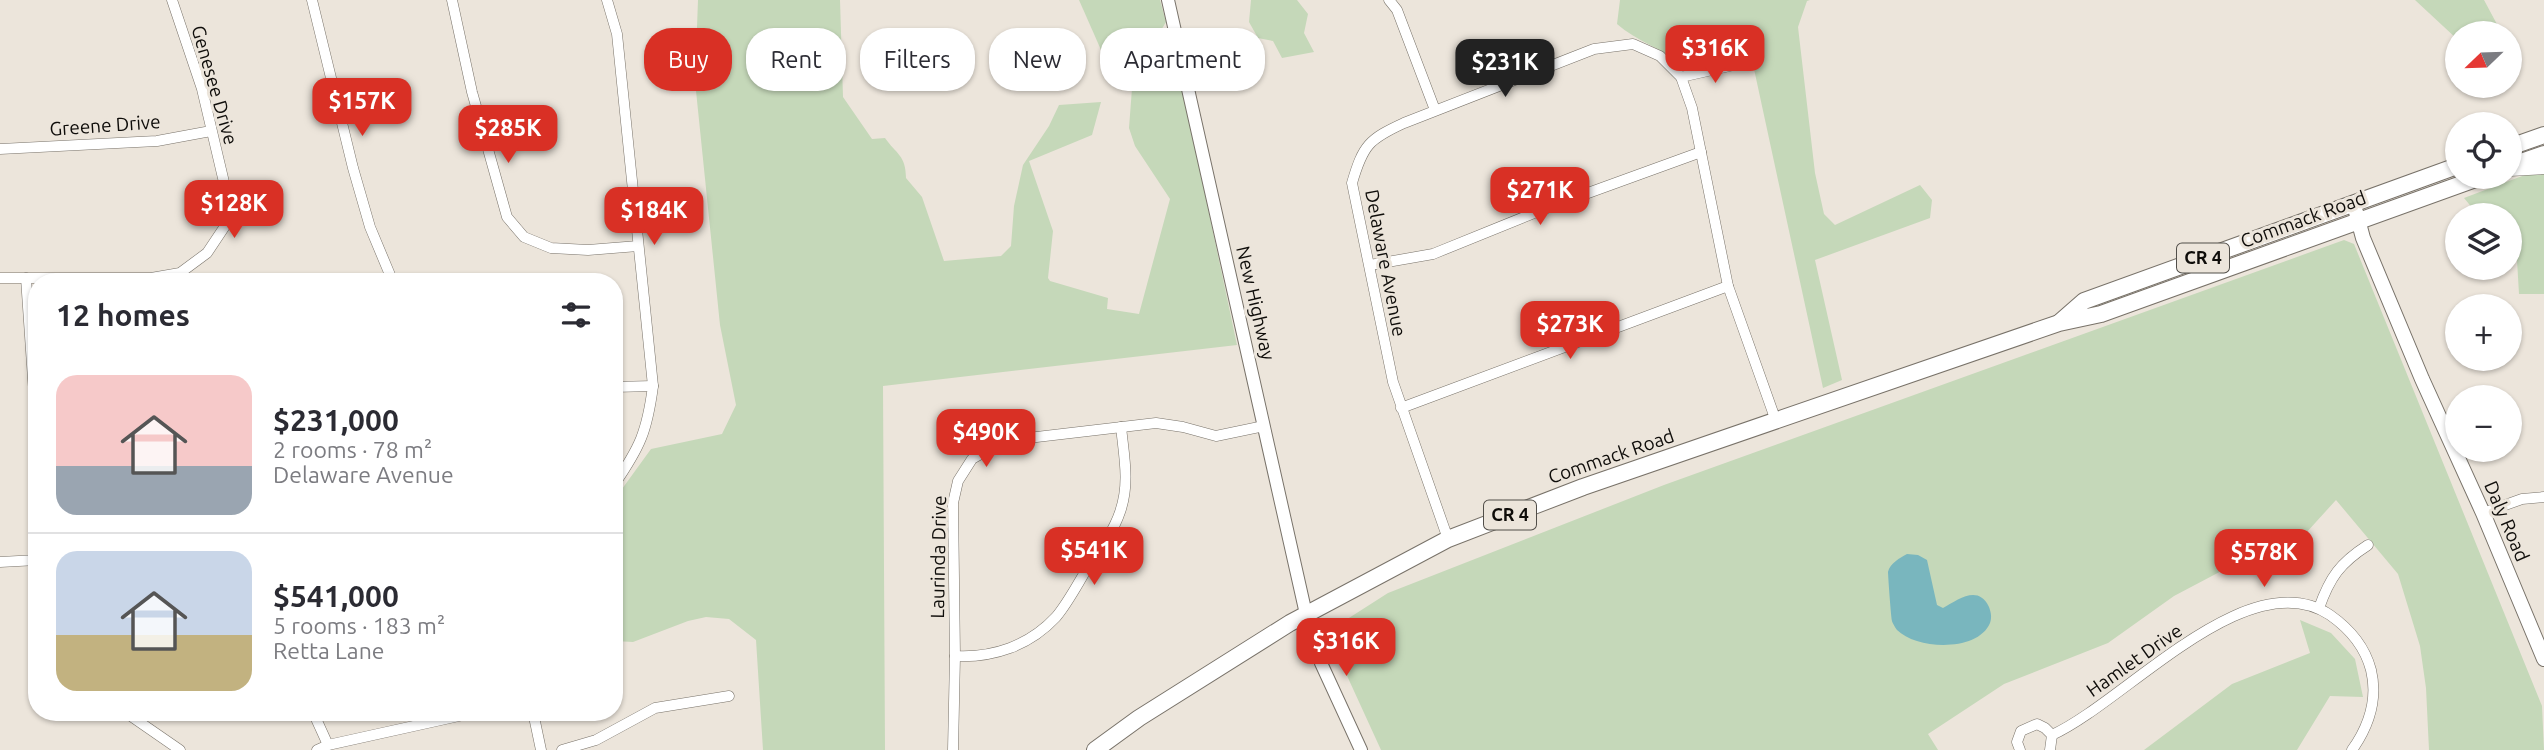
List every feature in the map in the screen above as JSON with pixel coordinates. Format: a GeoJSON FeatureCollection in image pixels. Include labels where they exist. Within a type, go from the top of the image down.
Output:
{"type":"FeatureCollection","features":[{"type":"Feature","properties":{"kind":"highway"},"geometry":{"type":"LineString","coordinates":[[2522,166],[2544,165]]}},
{"type":"Feature","properties":{"kind":"main road"},"geometry":{"type":"LineString","coordinates":[[2522,142],[2544,135]]}},
{"type":"Feature","properties":{"kind":"main road"},"geometry":{"type":"LineString","coordinates":[[2522,162],[2544,154]]}},
{"type":"Feature","properties":{"kind":"main road","name":"Commack Road"},"geometry":{"type":"LineString","coordinates":[[2059,323],[2084,302],[2445,170]]}},
{"type":"Feature","properties":{"kind":"main road","name":"Commack Road"},"geometry":{"type":"LineString","coordinates":[[1095,750],[1224,663],[1306,614],[1448,539],[1583,487],[2059,323],[2101,314],[2448,189]]}},
{"type":"Feature","properties":{"kind":"main road","name":"Daly Road"},"geometry":{"type":"LineString","coordinates":[[2354,204],[2358,222],[2422,379],[2483,513],[2544,659]]}},
{"type":"Feature","properties":{"kind":"street","name":"Genesee Drive"},"geometry":{"type":"LineString","coordinates":[[172,0],[202,89],[227,195],[225,226],[207,253],[180,273]]}},
{"type":"Feature","properties":{"kind":"street"},"geometry":{"type":"LineString","coordinates":[[312,0],[353,168],[370,227],[389,273]]}},
{"type":"Feature","properties":{"kind":"street"},"geometry":{"type":"LineString","coordinates":[[452,0],[469,79],[507,217],[524,237],[551,248],[588,250],[638,246]]}},
{"type":"Feature","properties":{"kind":"street"},"geometry":{"type":"LineString","coordinates":[[607,0],[617,34],[653,386],[648,420],[637,451],[623,472]]}},
{"type":"Feature","properties":{"kind":"street","name":"New Highway"},"geometry":{"type":"LineString","coordinates":[[1168,0],[1306,614],[1321,663],[1361,750]]}},
{"type":"Feature","properties":{"kind":"street"},"geometry":{"type":"LineString","coordinates":[[1389,0],[1397,10],[1435,110]]}},
{"type":"Feature","properties":{"kind":"street","name":"Delaware Avenue"},"geometry":{"type":"LineString","coordinates":[[1448,539],[1401,408],[1385,344],[1352,183],[1359,158],[1375,137],[1435,110],[1594,49],[1633,44],[1660,56],[1681,77],[1692,108],[1728,286],[1776,421]]}},
{"type":"Feature","properties":{"kind":"street"},"geometry":{"type":"LineString","coordinates":[[1681,77],[1743,63]]}},
{"type":"Feature","properties":{"kind":"street","name":"Greene Drive"},"geometry":{"type":"LineString","coordinates":[[0,149],[157,141],[211,131]]}},
{"type":"Feature","properties":{"kind":"street"},"geometry":{"type":"LineString","coordinates":[[1370,265],[1433,254],[1544,209],[1701,152]]}},
{"type":"Feature","properties":{"kind":"street","name":"Genesee Drive"},"geometry":{"type":"LineString","coordinates":[[0,278],[26,278]]}},
{"type":"Feature","properties":{"kind":"street"},"geometry":{"type":"LineString","coordinates":[[26,278],[28,306]]}},
{"type":"Feature","properties":{"kind":"street"},"geometry":{"type":"LineString","coordinates":[[1401,408],[1728,286]]}},
{"type":"Feature","properties":{"kind":"street"},"geometry":{"type":"LineString","coordinates":[[623,387],[653,386]]}},
{"type":"Feature","properties":{"kind":"street","name":"Laurinda Drive"},"geometry":{"type":"LineString","coordinates":[[953,750],[953,503],[958,481],[972,458],[997,445],[1028,438],[1156,423],[1216,436],[1264,426]]}},
{"type":"Feature","properties":{"kind":"street"},"geometry":{"type":"LineString","coordinates":[[955,656],[973,657],[1013,648],[1032,637],[1056,617],[1098,554],[1120,512],[1127,476],[1121,427]]}},
{"type":"Feature","properties":{"kind":"street"},"geometry":{"type":"LineString","coordinates":[[2483,513],[2522,499],[2544,497]]}},
{"type":"Feature","properties":{"kind":"street"},"geometry":{"type":"LineString","coordinates":[[2319,608],[2333,575],[2342,564],[2368,545]]}},
{"type":"Feature","properties":{"kind":"street"},"geometry":{"type":"LineString","coordinates":[[0,562],[28,560]]}},
{"type":"Feature","properties":{"kind":"street","name":"Hamlet Drive"},"geometry":{"type":"LineString","coordinates":[[2052,735],[2078,722],[2188,642],[2245,611],[2263,604],[2302,603],[2319,608],[2352,634],[2368,661],[2373,678],[2371,713],[2365,730],[2352,750]]}},
{"type":"Feature","properties":{"kind":"street"},"geometry":{"type":"LineString","coordinates":[[562,750],[596,740],[655,708],[729,696]]}},
{"type":"Feature","properties":{"kind":"street"},"geometry":{"type":"LineString","coordinates":[[138,721],[180,750]]}},
{"type":"Feature","properties":{"kind":"street"},"geometry":{"type":"LineString","coordinates":[[317,721],[328,745]]}},
{"type":"Feature","properties":{"kind":"street"},"geometry":{"type":"LineString","coordinates":[[317,750],[328,745],[436,721]]}},
{"type":"Feature","properties":{"kind":"street"},"geometry":{"type":"LineString","coordinates":[[535,721],[541,750]]}},
{"type":"Feature","properties":{"kind":"street"},"geometry":{"type":"LineString","coordinates":[[2017,749],[2021,731],[2036,724],[2052,735],[2050,750]]}},
{"type":"Feature","properties":{"kind":"green space"},"geometry":{"type":"Polygon","coordinates":[[[698,0],[840,0],[841,28],[746,28],[746,91],[843,91],[843,97],[872,139],[885,138],[902,159],[906,178],[922,197],[944,261],[1001,256],[1011,246],[1014,206],[1023,165],[1049,126],[1059,105],[1101,102],[1092,135],[1029,161],[1053,231],[1048,278],[1050,281],[1108,298],[1107,309],[1139,314],[1170,199],[1135,146],[1129,128],[1132,91],[1183,91],[1237,345],[883,386],[885,750],[763,750],[756,640],[729,619],[706,617],[633,642],[623,641],[623,488],[651,449],[722,434],[736,405],[720,325],[696,91],[732,91],[732,28],[697,28],[698,0]]]}},
{"type":"Feature","properties":{"kind":"green space"},"geometry":{"type":"Polygon","coordinates":[[[1079,0],[1160,0],[1166,22],[1162,28],[1100,28],[1100,48],[1079,0]]]}},
{"type":"Feature","properties":{"kind":"green space"},"geometry":{"type":"Polygon","coordinates":[[[1251,0],[1297,0],[1308,14],[1304,33],[1314,52],[1282,58],[1273,41],[1265,39],[1265,28],[1252,28],[1249,22],[1251,0]]]}},
{"type":"Feature","properties":{"kind":"green space"},"geometry":{"type":"Polygon","coordinates":[[[1620,0],[1810,0],[1807,1],[1798,27],[1815,173],[1824,214],[1835,225],[1920,185],[1932,200],[1930,218],[1815,260],[1842,380],[1823,388],[1754,69],[1751,69],[1746,54],[1684,65],[1617,24],[1620,0]]]}},
{"type":"Feature","properties":{"kind":"green space"},"geometry":{"type":"Polygon","coordinates":[[[2415,0],[2484,0],[2495,21],[2445,21],[2445,28],[2415,0]]]}},
{"type":"Feature","properties":{"kind":"green space"},"geometry":{"type":"Polygon","coordinates":[[[2544,170],[2544,294],[2519,294],[2518,280],[2522,280],[2522,203],[2468,203],[2464,198],[2488,189],[2522,189],[2522,176],[2544,170]]]}},
{"type":"Feature","properties":{"kind":"green space"},"geometry":{"type":"Polygon","coordinates":[[[2344,240],[2354,244],[2542,706],[2544,750],[2429,750],[2426,688],[2420,646],[2398,574],[2336,500],[2285,556],[2267,547],[2174,596],[2108,643],[2004,684],[1928,734],[1938,750],[1381,750],[1327,632],[1388,593],[1664,485],[2344,240]]]}},
{"type":"Feature","properties":{"kind":"green space"},"geometry":{"type":"Polygon","coordinates":[[[2300,620],[2331,633],[2355,659],[2363,697],[2330,696],[2297,750],[2144,750],[2232,684],[2310,653],[2300,620]]]}},
{"type":"Feature","properties":{"kind":"water"},"geometry":{"type":"Polygon","coordinates":[[[1907,554],[1918,555],[1927,560],[1937,605],[1943,608],[1961,598],[1974,595],[1984,600],[1991,617],[1983,632],[1973,639],[1946,645],[1918,641],[1897,630],[1892,621],[1888,572],[1893,563],[1907,554]]]}}]}
